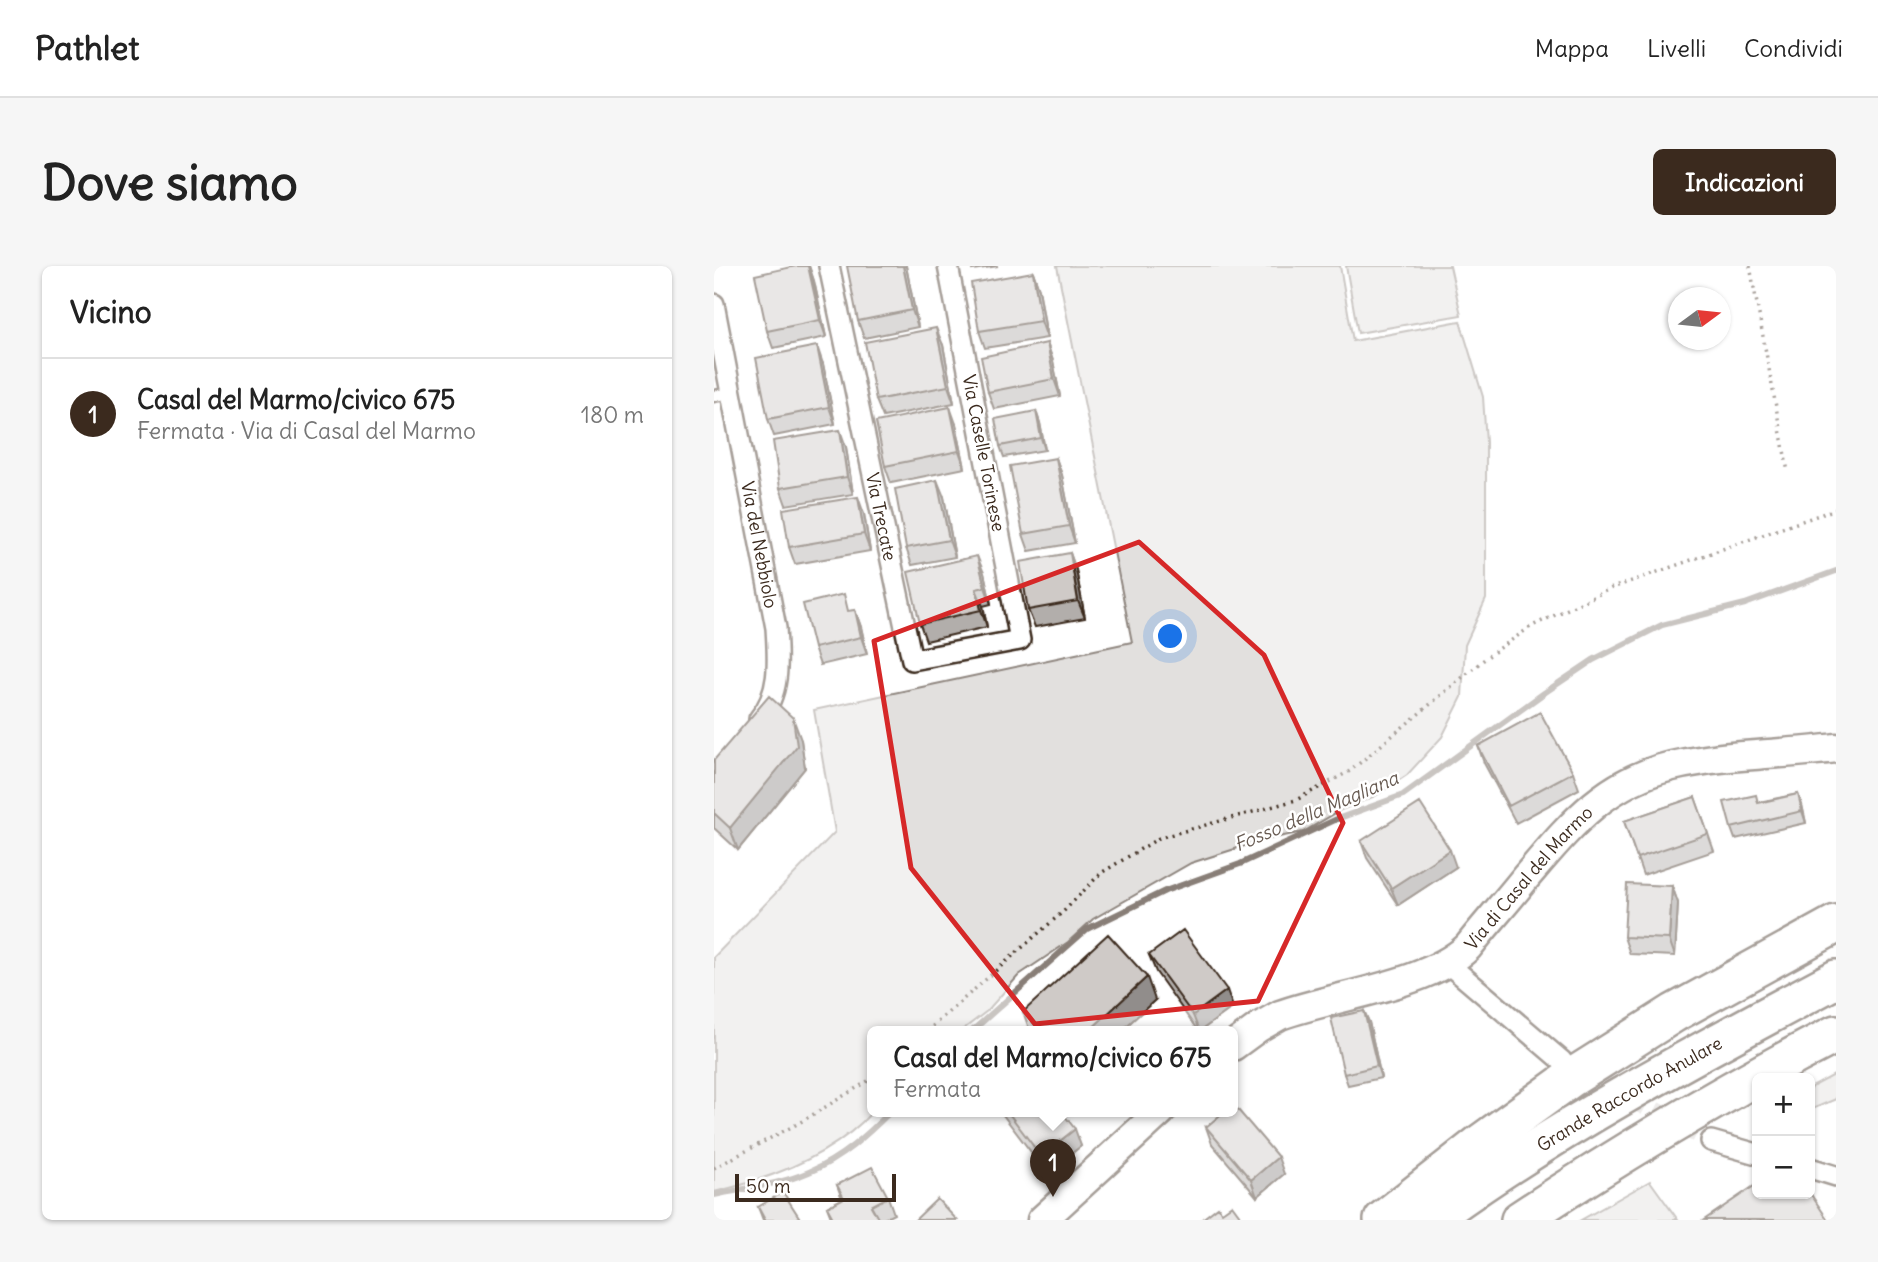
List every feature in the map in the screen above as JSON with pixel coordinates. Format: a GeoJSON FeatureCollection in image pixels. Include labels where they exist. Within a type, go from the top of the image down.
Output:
{"type":"FeatureCollection","features":[{"type":"Feature","properties":{"kind":"highway"},"geometry":{"type":"LineString","coordinates":[[1383,1220],[1481,1143],[1571,1078],[1674,1013],[1836,924]]}},
{"type":"Feature","properties":{"kind":"highway","name":"Grande Raccordo Anulare"},"geometry":{"type":"LineString","coordinates":[[1430,1220],[1634,1088],[1836,979]]}},
{"type":"Feature","properties":{"kind":"highway"},"geometry":{"type":"LineString","coordinates":[[1520,1220],[1600,1167],[1836,1034]]}},
{"type":"Feature","properties":{"kind":"main road","name":"Via di Casal del Marmo"},"geometry":{"type":"LineString","coordinates":[[1238,1042],[1270,1019],[1287,1012],[1415,976],[1447,963],[1468,947],[1564,832],[1601,797],[1621,785],[1651,772],[1691,762],[1836,748]]}},
{"type":"Feature","properties":{"kind":"main road"},"geometry":{"type":"LineString","coordinates":[[1042,1220],[1154,1117]]}},
{"type":"Feature","properties":{"kind":"street","name":"Via Trecate"},"geometry":{"type":"LineString","coordinates":[[829,266],[912,660],[1020,640]]}},
{"type":"Feature","properties":{"kind":"street","name":"Via Caselle Torinese"},"geometry":{"type":"LineString","coordinates":[[948,266],[1020,640]]}},
{"type":"Feature","properties":{"kind":"street","name":"Via del Nebbiolo"},"geometry":{"type":"LineString","coordinates":[[714,304],[722,394],[776,628],[779,672],[767,709],[744,737]]}},
{"type":"Feature","properties":{"kind":"street"},"geometry":{"type":"LineString","coordinates":[[1447,963],[1562,1061]]}},
{"type":"Feature","properties":{"kind":"street"},"geometry":{"type":"LineString","coordinates":[[1712,1141],[1752,1153]]}},
{"type":"Feature","properties":{"kind":"street"},"geometry":{"type":"LineString","coordinates":[[1815,1169],[1836,1175]]}},
{"type":"Feature","properties":{"kind":"path"},"geometry":{"type":"LineString","coordinates":[[1749,266],[1788,472]]}},
{"type":"Feature","properties":{"kind":"path"},"geometry":{"type":"LineString","coordinates":[[933,1026],[1065,910],[1101,873],[1159,838],[1296,800],[1350,771],[1487,657],[1532,626],[1612,588],[1836,509]]}},
{"type":"Feature","properties":{"kind":"path"},"geometry":{"type":"LineString","coordinates":[[714,1168],[799,1123],[867,1082]]}},
{"type":"Feature","properties":{"kind":"highlighted area"},"geometry":{"type":"Polygon","coordinates":[[[1139,542],[1264,655],[1343,823],[1258,1001],[1035,1024],[911,868],[874,641],[1139,542]]]}},
{"type":"Feature","properties":{"kind":"shaded area"},"geometry":{"type":"Polygon","coordinates":[[[1057,266],[1340,266],[1353,341],[1460,321],[1483,397],[1486,442],[1486,599],[1465,645],[1462,697],[1442,737],[1407,775],[1375,796],[1341,810],[1303,832],[1260,841],[1191,863],[1093,919],[1068,942],[1019,975],[987,1011],[968,1026],[867,1026],[867,1117],[840,1140],[800,1163],[757,1180],[714,1192],[714,957],[835,832],[814,710],[1132,642],[1057,266]]]}},
{"type":"Feature","properties":{"kind":"shaded area"},"geometry":{"type":"Polygon","coordinates":[[[1346,266],[1450,266],[1461,315],[1358,333],[1346,266]]]}},
{"type":"Feature","properties":{"kind":"shaded area"},"geometry":{"type":"Polygon","coordinates":[[[1836,1074],[1836,1099],[1815,1108],[1815,1085],[1836,1074]]]}},
{"type":"Feature","properties":{"kind":"shaded area"},"geometry":{"type":"Polygon","coordinates":[[[1650,1181],[1678,1220],[1581,1220],[1650,1181]]]}},
{"type":"Feature","properties":{"kind":"building"},"geometry":{"type":"Polygon","coordinates":[[[808,266],[820,320],[767,331],[755,275],[808,266]]]}},
{"type":"Feature","properties":{"kind":"building"},"geometry":{"type":"Polygon","coordinates":[[[847,266],[903,266],[912,310],[858,321],[847,266]]]}},
{"type":"Feature","properties":{"kind":"building"},"geometry":{"type":"Polygon","coordinates":[[[1033,272],[1041,321],[979,331],[971,283],[1033,272]]]}},
{"type":"Feature","properties":{"kind":"building"},"geometry":{"type":"Polygon","coordinates":[[[936,328],[948,386],[876,400],[865,342],[936,328]]]}},
{"type":"Feature","properties":{"kind":"building"},"geometry":{"type":"Polygon","coordinates":[[[1047,343],[1054,379],[988,392],[981,357],[1047,343]]]}},
{"type":"Feature","properties":{"kind":"building"},"geometry":{"type":"Polygon","coordinates":[[[817,346],[829,407],[768,419],[756,358],[817,346]]]}},
{"type":"Feature","properties":{"kind":"building"},"geometry":{"type":"Polygon","coordinates":[[[950,407],[959,451],[885,466],[876,422],[950,407]]]}},
{"type":"Feature","properties":{"kind":"building"},"geometry":{"type":"Polygon","coordinates":[[[1036,411],[1041,438],[1000,446],[995,419],[1036,411]]]}},
{"type":"Feature","properties":{"kind":"building"},"geometry":{"type":"Polygon","coordinates":[[[840,430],[847,477],[780,488],[773,441],[840,430]]]}},
{"type":"Feature","properties":{"kind":"building"},"geometry":{"type":"Polygon","coordinates":[[[1056,458],[1069,526],[1023,534],[1010,466],[1056,458]]]}},
{"type":"Feature","properties":{"kind":"building"},"geometry":{"type":"Polygon","coordinates":[[[937,480],[949,540],[906,548],[895,489],[937,480]]]}},
{"type":"Feature","properties":{"kind":"building"},"geometry":{"type":"Polygon","coordinates":[[[858,497],[864,534],[789,547],[783,509],[858,497]]]}},
{"type":"Feature","properties":{"kind":"building"},"geometry":{"type":"Polygon","coordinates":[[[1070,553],[1078,601],[1028,610],[1020,562],[1070,553]]]}},
{"type":"Feature","properties":{"kind":"building"},"geometry":{"type":"Polygon","coordinates":[[[977,556],[985,587],[976,589],[981,610],[920,624],[908,572],[977,556]]]}},
{"type":"Feature","properties":{"kind":"building"},"geometry":{"type":"Polygon","coordinates":[[[844,594],[848,611],[855,610],[861,637],[814,648],[803,604],[844,594]]]}},
{"type":"Feature","properties":{"kind":"building"},"geometry":{"type":"Polygon","coordinates":[[[769,696],[793,718],[797,746],[730,828],[714,813],[714,760],[769,696]]]}},
{"type":"Feature","properties":{"kind":"building"},"geometry":{"type":"Polygon","coordinates":[[[1540,712],[1573,772],[1509,806],[1478,746],[1540,712]]]}},
{"type":"Feature","properties":{"kind":"building"},"geometry":{"type":"Polygon","coordinates":[[[1798,794],[1802,811],[1731,828],[1724,802],[1756,795],[1758,803],[1798,794]]]}},
{"type":"Feature","properties":{"kind":"building"},"geometry":{"type":"Polygon","coordinates":[[[1695,797],[1708,834],[1637,858],[1624,821],[1695,797]]]}},
{"type":"Feature","properties":{"kind":"building"},"geometry":{"type":"Polygon","coordinates":[[[1420,803],[1450,850],[1391,888],[1361,841],[1420,803]]]}},
{"type":"Feature","properties":{"kind":"building"},"geometry":{"type":"Polygon","coordinates":[[[1627,884],[1672,886],[1669,939],[1624,937],[1627,884]]]}},
{"type":"Feature","properties":{"kind":"building"},"geometry":{"type":"Polygon","coordinates":[[[1183,930],[1227,990],[1193,1015],[1149,955],[1183,930]]]}},
{"type":"Feature","properties":{"kind":"building"},"geometry":{"type":"Polygon","coordinates":[[[1108,934],[1147,977],[1094,1026],[1036,1026],[1023,1012],[1108,934]]]}},
{"type":"Feature","properties":{"kind":"building"},"geometry":{"type":"Polygon","coordinates":[[[1364,1011],[1377,1066],[1344,1074],[1331,1018],[1364,1011]]]}},
{"type":"Feature","properties":{"kind":"building"},"geometry":{"type":"Polygon","coordinates":[[[1238,1110],[1278,1157],[1251,1180],[1206,1127],[1218,1117],[1238,1117],[1238,1110]]]}},
{"type":"Feature","properties":{"kind":"building"},"geometry":{"type":"Polygon","coordinates":[[[1012,1117],[1066,1117],[1075,1129],[1041,1156],[1012,1117]]]}},
{"type":"Feature","properties":{"kind":"building"},"geometry":{"type":"Polygon","coordinates":[[[872,1167],[888,1197],[871,1206],[879,1220],[834,1220],[827,1207],[844,1198],[837,1185],[872,1167]]]}},
{"type":"Feature","properties":{"kind":"building"},"geometry":{"type":"Polygon","coordinates":[[[1752,1187],[1752,1199],[1814,1199],[1828,1220],[1704,1220],[1752,1187]]]}},
{"type":"Feature","properties":{"kind":"building"},"geometry":{"type":"Polygon","coordinates":[[[783,1192],[799,1217],[794,1220],[765,1220],[758,1207],[783,1192]]]}},
{"type":"Feature","properties":{"kind":"building"},"geometry":{"type":"Polygon","coordinates":[[[937,1199],[957,1220],[915,1220],[937,1199]]]}},
{"type":"Feature","properties":{"kind":"building"},"geometry":{"type":"Polygon","coordinates":[[[1232,1205],[1243,1220],[1201,1220],[1218,1207],[1222,1212],[1232,1205]]]}},
{"type":"Feature","properties":{"kind":"waterway","name":"Fosso della Magliana"},"geometry":{"type":"LineString","coordinates":[[978,1026],[1087,929],[1165,891],[1240,864],[1337,819],[1403,795],[1593,660],[1662,625],[1745,604],[1836,571]]}},
{"type":"Feature","properties":{"kind":"waterway","name":"Fosso della Magliana"},"geometry":{"type":"LineString","coordinates":[[714,1195],[786,1180],[821,1167],[853,1146],[885,1117]]}},
{"type":"Feature","properties":{"kind":"tunnel"},"geometry":{"type":"LineString","coordinates":[[1578,1070],[1711,1141]]}},
{"type":"Feature","properties":{"kind":"place","name":"Casal del Marmo/civico 675"},"geometry":{"type":"Point","coordinates":[1053,1197]}}]}
